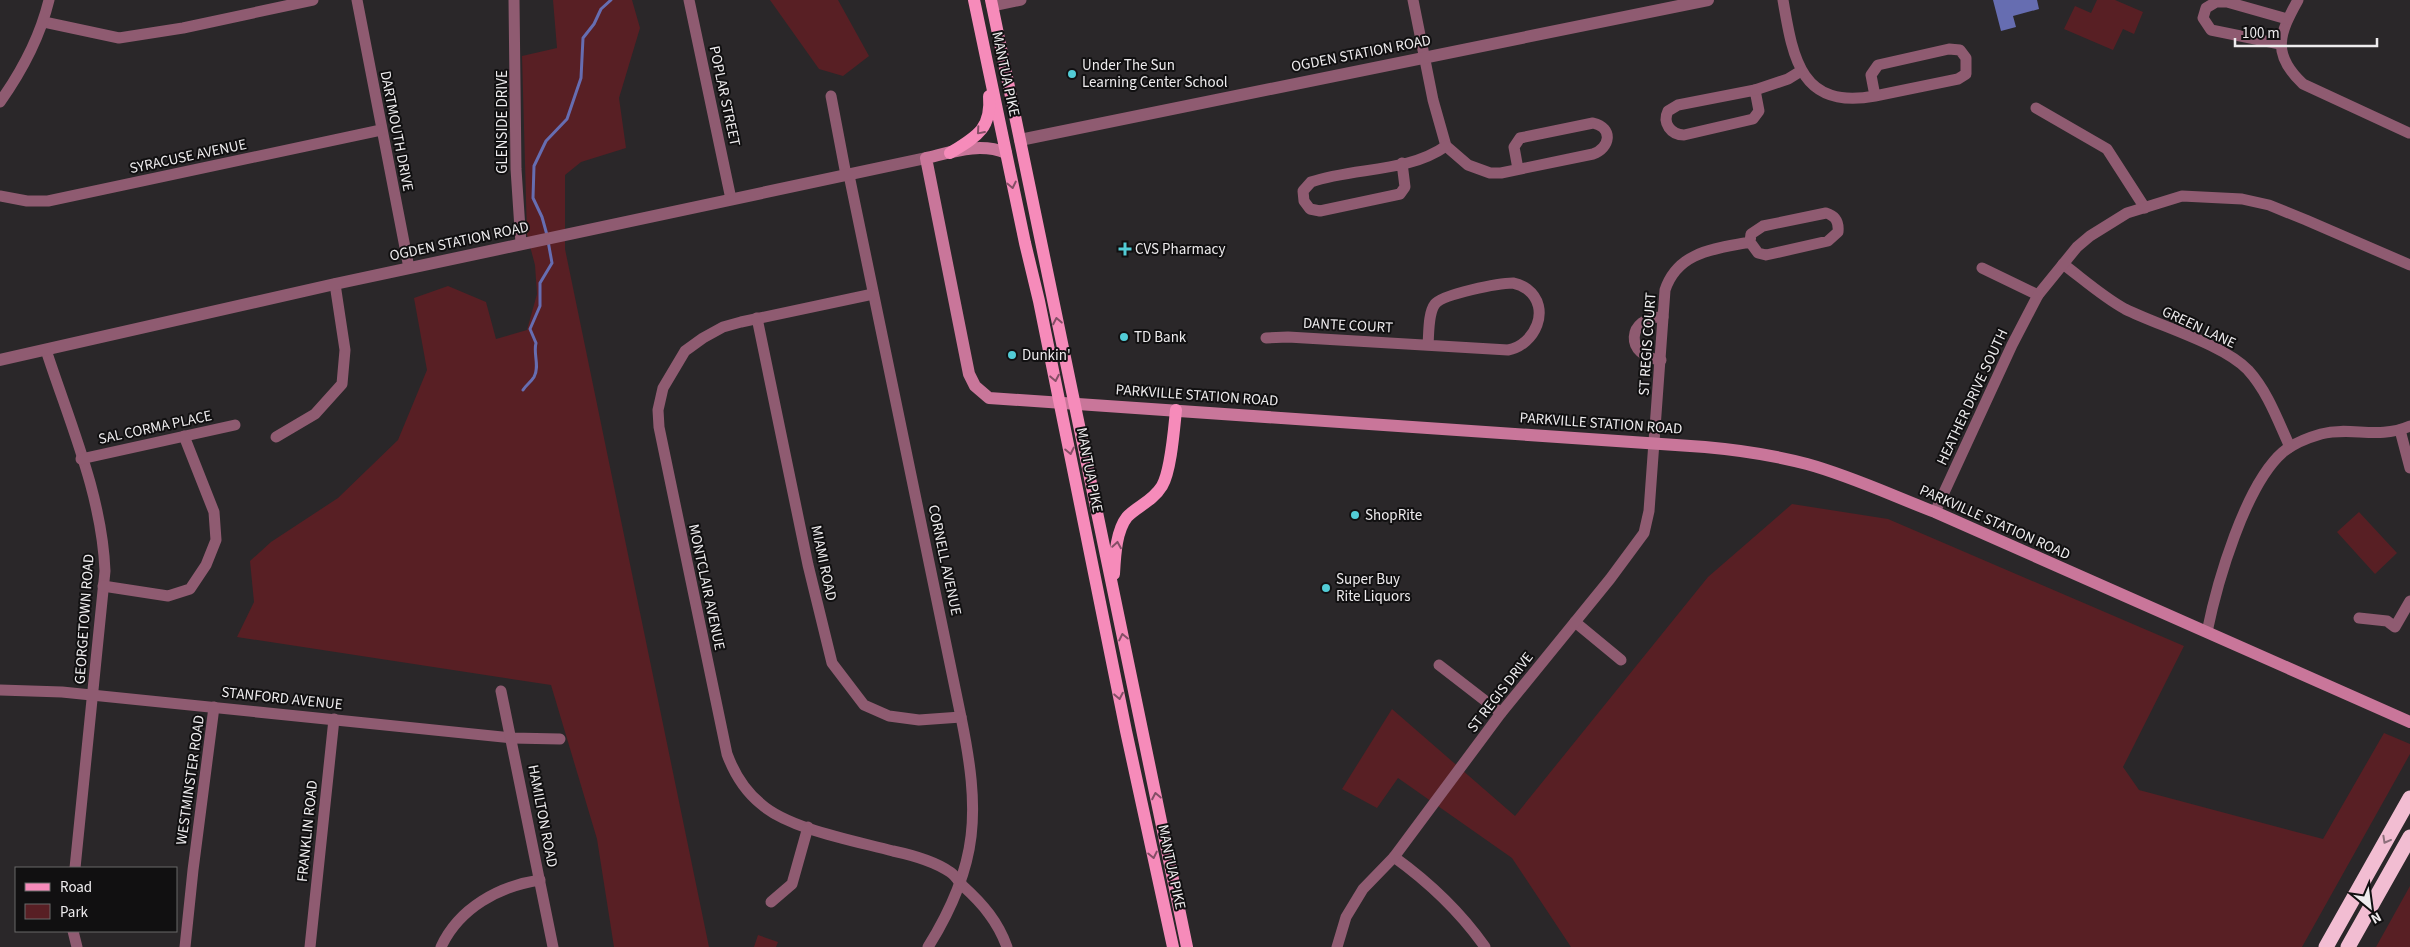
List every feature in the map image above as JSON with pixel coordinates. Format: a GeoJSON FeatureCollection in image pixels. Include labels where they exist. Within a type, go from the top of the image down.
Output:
{"type":"FeatureCollection","features":[{"type":"Feature","properties":{"kind":"highway"},"geometry":{"type":"LineString","coordinates":[[2326,947],[2410,798]]}},
{"type":"Feature","properties":{"kind":"highway"},"geometry":{"type":"LineString","coordinates":[[2348,947],[2410,836]]}},
{"type":"Feature","properties":{"kind":"main road"},"geometry":{"type":"LineString","coordinates":[[950,153],[979,134],[988,119],[988,91],[970,0]]}},
{"type":"Feature","properties":{"kind":"main road","name":"MANTUA PIKE"},"geometry":{"type":"LineString","coordinates":[[974,0],[1173,947]]}},
{"type":"Feature","properties":{"kind":"main road","name":"MANTUA PIKE"},"geometry":{"type":"LineString","coordinates":[[992,3],[1187,947]]}},
{"type":"Feature","properties":{"kind":"main road"},"geometry":{"type":"LineString","coordinates":[[926,158],[982,147],[993,148],[1006,153]]}},
{"type":"Feature","properties":{"kind":"main road","name":"PARKVILLE STATION ROAD"},"geometry":{"type":"LineString","coordinates":[[926,158],[969,374],[975,386],[989,398],[1743,451],[1808,464],[1935,512],[2410,722]]}},
{"type":"Feature","properties":{"kind":"main road"},"geometry":{"type":"LineString","coordinates":[[1114,594],[1115,563],[1119,536],[1127,517],[1146,504],[1163,485],[1172,449],[1176,410]]}},
{"type":"Feature","properties":{"kind":"street"},"geometry":{"type":"LineString","coordinates":[[0,102],[14,81],[44,22],[50,0]]}},
{"type":"Feature","properties":{"kind":"street"},"geometry":{"type":"LineString","coordinates":[[44,22],[119,38],[183,28],[313,0]]}},
{"type":"Feature","properties":{"kind":"street","name":"DARTMOUTH DRIVE"},"geometry":{"type":"LineString","coordinates":[[357,0],[409,268]]}},
{"type":"Feature","properties":{"kind":"street","name":"GLENSIDE DRIVE"},"geometry":{"type":"LineString","coordinates":[[514,0],[516,169],[521,244]]}},
{"type":"Feature","properties":{"kind":"street","name":"POPLAR STREET"},"geometry":{"type":"LineString","coordinates":[[689,0],[731,199]]}},
{"type":"Feature","properties":{"kind":"street"},"geometry":{"type":"LineString","coordinates":[[992,3],[1021,0]]}},
{"type":"Feature","properties":{"kind":"street"},"geometry":{"type":"LineString","coordinates":[[1413,0],[1438,121],[1446,146],[1463,162],[1478,170],[1501,173],[1600,151],[1607,143],[1606,132],[1598,125],[1593,124],[1520,138],[1514,147],[1518,169]]}},
{"type":"Feature","properties":{"kind":"street","name":"OGDEN STATION ROAD"},"geometry":{"type":"LineString","coordinates":[[1020,140],[1708,0]]}},
{"type":"Feature","properties":{"kind":"street"},"geometry":{"type":"LineString","coordinates":[[1783,0],[1793,52],[1801,71],[1817,87],[1834,97],[1850,100],[1876,96],[1963,77],[1968,70],[1966,58],[1963,52],[1955,49],[1878,65],[1871,75],[1876,96]]}},
{"type":"Feature","properties":{"kind":"street"},"geometry":{"type":"LineString","coordinates":[[2298,0],[2287,19],[2280,44],[2287,65],[2304,84],[2410,132]]}},
{"type":"Feature","properties":{"kind":"street"},"geometry":{"type":"LineString","coordinates":[[2280,44],[2219,34],[2211,30],[2203,18],[2206,8],[2216,2],[2226,2],[2287,19]]}},
{"type":"Feature","properties":{"kind":"street"},"geometry":{"type":"LineString","coordinates":[[1756,90],[1760,110],[1754,120],[1684,135],[1675,134],[1667,124],[1666,117],[1668,111],[1678,105],[1756,90],[1780,82],[1801,71]]}},
{"type":"Feature","properties":{"kind":"street","name":"CORNELL AVENUE"},"geometry":{"type":"LineString","coordinates":[[831,96],[970,759],[973,822],[970,848],[961,884],[945,921],[928,947]]}},
{"type":"Feature","properties":{"kind":"street"},"geometry":{"type":"LineString","coordinates":[[2036,108],[2107,149],[2145,208]]}},
{"type":"Feature","properties":{"kind":"street","name":"SYRACUSE AVENUE"},"geometry":{"type":"LineString","coordinates":[[0,196],[27,202],[48,201],[381,130]]}},
{"type":"Feature","properties":{"kind":"street"},"geometry":{"type":"LineString","coordinates":[[1402,163],[1405,187],[1400,194],[1320,211],[1310,209],[1304,201],[1303,191],[1311,182],[1427,157],[1446,146]]}},
{"type":"Feature","properties":{"kind":"street","name":"OGDEN STATION ROAD"},"geometry":{"type":"LineString","coordinates":[[0,360],[335,284],[926,158]]}},
{"type":"Feature","properties":{"kind":"street","name":"HEATHER DRIVE SOUTH"},"geometry":{"type":"LineString","coordinates":[[1935,512],[2012,345],[2038,295],[2063,264],[2090,236],[2127,213],[2182,196],[2242,199],[2269,206],[2306,220],[2410,264]]}},
{"type":"Feature","properties":{"kind":"street"},"geometry":{"type":"LineString","coordinates":[[1826,213],[1832,215],[1837,222],[1838,232],[1828,241],[1766,255],[1758,253],[1750,242],[1752,234],[1763,226],[1826,213]]}},
{"type":"Feature","properties":{"kind":"street","name":"ST REGIS COURT"},"geometry":{"type":"LineString","coordinates":[[1654,444],[1663,317],[1668,281],[1683,261],[1706,250],[1750,242]]}},
{"type":"Feature","properties":{"kind":"street","name":"GREEN LANE"},"geometry":{"type":"LineString","coordinates":[[2063,264],[2122,308],[2202,343],[2240,364],[2268,398],[2290,447]]}},
{"type":"Feature","properties":{"kind":"street"},"geometry":{"type":"LineString","coordinates":[[1982,268],[2038,295]]}},
{"type":"Feature","properties":{"kind":"street","name":"DANTE COURT"},"geometry":{"type":"LineString","coordinates":[[1266,338],[1288,337],[1502,350],[1513,349],[1524,344],[1535,330],[1540,314],[1537,302],[1526,288],[1510,283],[1446,296],[1436,303],[1432,310],[1428,345]]}},
{"type":"Feature","properties":{"kind":"street"},"geometry":{"type":"LineString","coordinates":[[276,437],[315,414],[342,384],[345,350],[335,284]]}},
{"type":"Feature","properties":{"kind":"street","name":"MONTCLAIR AVENUE"},"geometry":{"type":"LineString","coordinates":[[873,294],[757,318],[723,327],[703,338],[685,351],[663,388],[658,410],[659,427],[727,754],[733,769],[747,790],[761,805],[778,816],[808,827],[929,862],[951,872],[982,903],[990,914],[1007,947]]}},
{"type":"Feature","properties":{"kind":"street"},"geometry":{"type":"LineString","coordinates":[[1661,360],[1650,359],[1642,355],[1637,348],[1634,335],[1640,324],[1646,319],[1663,317]]}},
{"type":"Feature","properties":{"kind":"street","name":"MIAMI ROAD"},"geometry":{"type":"LineString","coordinates":[[757,318],[808,565],[832,663],[864,705],[882,713],[904,719],[919,720],[961,716]]}},
{"type":"Feature","properties":{"kind":"street","name":"GEORGETOWN ROAD"},"geometry":{"type":"LineString","coordinates":[[46,350],[81,459],[104,540],[103,586],[75,867]]}},
{"type":"Feature","properties":{"kind":"street","name":"SAL CORMA PLACE"},"geometry":{"type":"LineString","coordinates":[[81,459],[235,425]]}},
{"type":"Feature","properties":{"kind":"street"},"geometry":{"type":"LineString","coordinates":[[2207,632],[2219,579],[2255,490],[2274,462],[2290,447],[2310,437],[2337,431],[2380,434],[2405,428],[2410,468]]}},
{"type":"Feature","properties":{"kind":"street"},"geometry":{"type":"LineString","coordinates":[[103,586],[168,596],[190,589],[206,565],[216,540],[214,512],[184,436]]}},
{"type":"Feature","properties":{"kind":"street","name":"ST REGIS DRIVE"},"geometry":{"type":"LineString","coordinates":[[1337,947],[1353,903],[1394,857],[1502,713],[1644,533],[1649,511],[1654,444]]}},
{"type":"Feature","properties":{"kind":"street"},"geometry":{"type":"LineString","coordinates":[[2359,618],[2387,621],[2395,627],[2410,601]]}},
{"type":"Feature","properties":{"kind":"street"},"geometry":{"type":"LineString","coordinates":[[1575,622],[1621,660]]}},
{"type":"Feature","properties":{"kind":"street"},"geometry":{"type":"LineString","coordinates":[[1439,665],[1502,713]]}},
{"type":"Feature","properties":{"kind":"street","name":"STANFORD AVENUE"},"geometry":{"type":"LineString","coordinates":[[0,690],[93,695],[214,706],[512,738],[560,739]]}},
{"type":"Feature","properties":{"kind":"street","name":"HAMILTON ROAD"},"geometry":{"type":"LineString","coordinates":[[501,691],[554,947]]}},
{"type":"Feature","properties":{"kind":"street","name":"WESTMINSTER ROAD"},"geometry":{"type":"LineString","coordinates":[[185,947],[214,706]]}},
{"type":"Feature","properties":{"kind":"street","name":"FRANKLIN ROAD"},"geometry":{"type":"LineString","coordinates":[[310,947],[334,719]]}},
{"type":"Feature","properties":{"kind":"street"},"geometry":{"type":"LineString","coordinates":[[771,902],[792,884],[808,827]]}},
{"type":"Feature","properties":{"kind":"street"},"geometry":{"type":"LineString","coordinates":[[1394,857],[1429,883],[1470,926],[1485,947]]}},
{"type":"Feature","properties":{"kind":"street"},"geometry":{"type":"LineString","coordinates":[[441,947],[448,931],[480,902],[515,885],[540,880]]}},
{"type":"Feature","properties":{"kind":"street"},"geometry":{"type":"LineString","coordinates":[[73,932],[77,947]]}},
{"type":"Feature","properties":{"kind":"green space"},"geometry":{"type":"Polygon","coordinates":[[[553,0],[632,0],[640,28],[619,98],[626,148],[581,162],[565,175],[565,249],[709,947],[614,947],[597,839],[551,685],[237,637],[254,602],[250,561],[271,542],[338,498],[398,440],[427,370],[414,298],[448,286],[486,302],[496,339],[527,330],[537,294],[535,265],[527,235],[522,56],[557,48],[553,0]]]}},
{"type":"Feature","properties":{"kind":"green space"},"geometry":{"type":"Polygon","coordinates":[[[770,0],[838,0],[869,56],[843,76],[819,69],[770,0]]]}},
{"type":"Feature","properties":{"kind":"green space"},"geometry":{"type":"Polygon","coordinates":[[[2097,0],[2115,0],[2143,12],[2134,34],[2123,29],[2113,50],[2064,29],[2075,6],[2091,13],[2097,0]]]}},
{"type":"Feature","properties":{"kind":"green space"},"geometry":{"type":"Polygon","coordinates":[[[1792,504],[1888,519],[2184,646],[2123,767],[2139,790],[2323,839],[2384,733],[2410,744],[2410,754],[2302,947],[1571,947],[1512,858],[1398,778],[1377,808],[1342,789],[1392,709],[1515,816],[1708,577],[1792,504]]]}},
{"type":"Feature","properties":{"kind":"green space"},"geometry":{"type":"Polygon","coordinates":[[[2359,512],[2397,553],[2375,574],[2337,532],[2359,512]]]}},
{"type":"Feature","properties":{"kind":"green space"},"geometry":{"type":"Polygon","coordinates":[[[2410,886],[2410,947],[2376,947],[2410,886]]]}},
{"type":"Feature","properties":{"kind":"green space"},"geometry":{"type":"Polygon","coordinates":[[[758,935],[778,942],[776,947],[754,947],[758,935]]]}},
{"type":"Feature","properties":{"kind":"water"},"geometry":{"type":"Polygon","coordinates":[[[1993,0],[2037,0],[2039,9],[2013,16],[2016,27],[2001,31],[1993,0]]]}},
{"type":"Feature","properties":{"kind":"waterway"},"geometry":{"type":"LineString","coordinates":[[547,235],[542,217],[533,198],[534,166],[546,141],[567,119],[581,78],[583,38],[594,24],[601,9],[611,0]]}},
{"type":"Feature","properties":{"kind":"waterway"},"geometry":{"type":"LineString","coordinates":[[523,390],[536,373],[536,343],[530,329],[540,306],[540,283],[552,263],[548,241]]}},
{"type":"Feature","properties":{"kind":"place","name":"Under The Sun Learning Center School"},"geometry":{"type":"Point","coordinates":[1072,74]}},
{"type":"Feature","properties":{"kind":"place","name":"CVS Pharmacy"},"geometry":{"type":"Point","coordinates":[1125,249]}},
{"type":"Feature","properties":{"kind":"place","name":"TD Bank"},"geometry":{"type":"Point","coordinates":[1124,337]}},
{"type":"Feature","properties":{"kind":"place","name":"Dunkin'"},"geometry":{"type":"Point","coordinates":[1012,355]}},
{"type":"Feature","properties":{"kind":"place","name":"ShopRite"},"geometry":{"type":"Point","coordinates":[1355,515]}},
{"type":"Feature","properties":{"kind":"place","name":"Super Buy Rite Liquors"},"geometry":{"type":"Point","coordinates":[1326,588]}}]}
